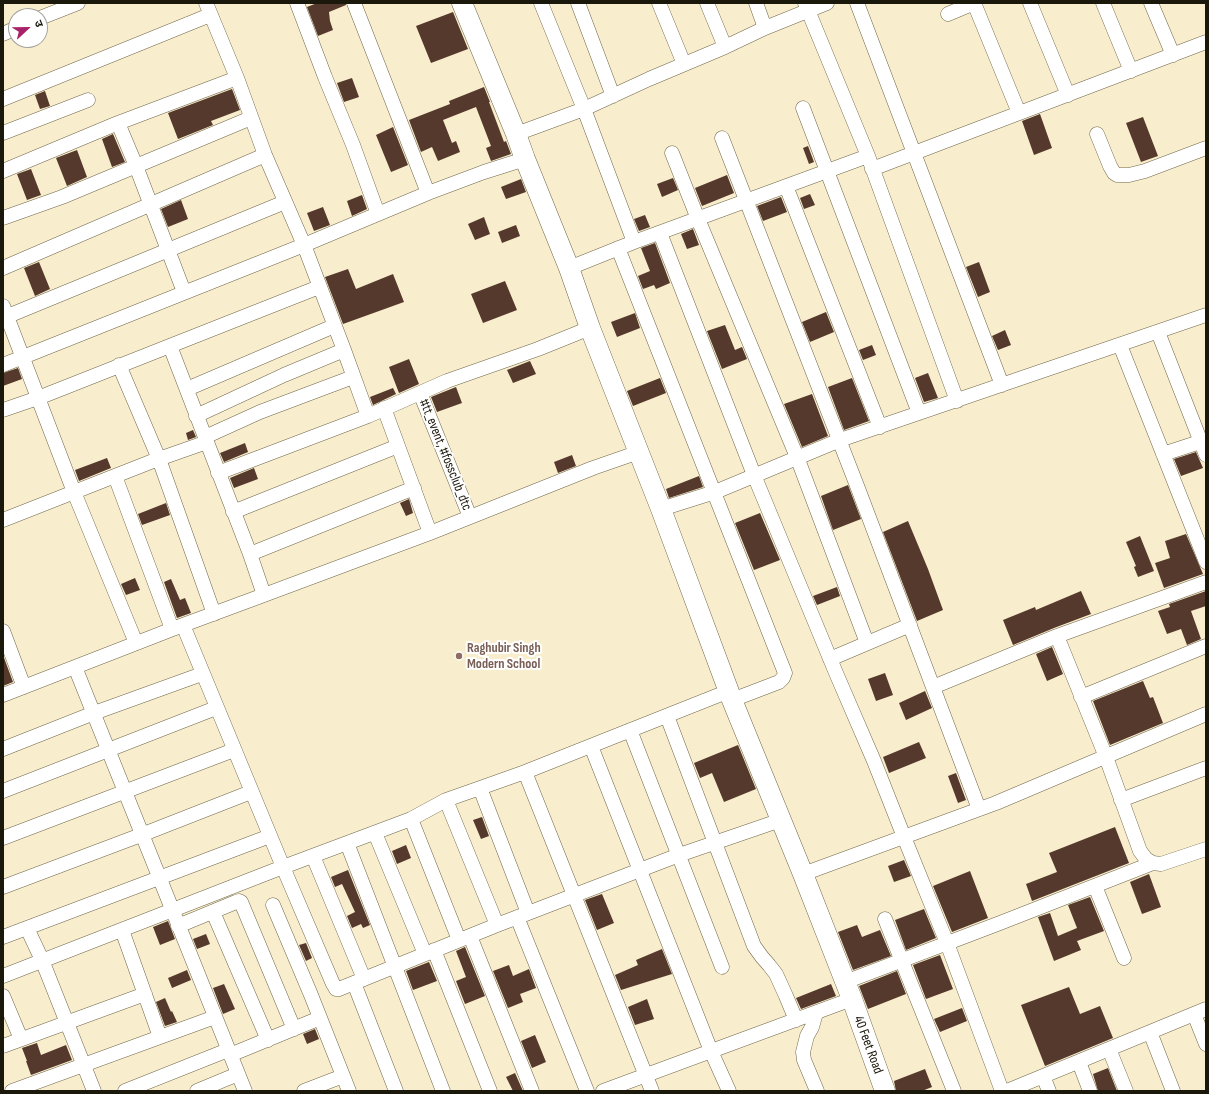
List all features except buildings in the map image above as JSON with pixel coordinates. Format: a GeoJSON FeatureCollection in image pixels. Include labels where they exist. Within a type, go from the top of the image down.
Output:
{"type":"FeatureCollection","features":[{"type":"Feature","properties":{"kind":"street"},"geometry":{"type":"LineString","coordinates":[[48,15],[78,3]]}},
{"type":"Feature","properties":{"kind":"street"},"geometry":{"type":"LineString","coordinates":[[297,3],[325,77],[353,144],[378,214]]}},
{"type":"Feature","properties":{"kind":"street"},"geometry":{"type":"LineString","coordinates":[[354,3],[428,193]]}},
{"type":"Feature","properties":{"kind":"street","name":"40 Feet Road"},"geometry":{"type":"LineString","coordinates":[[462,3],[569,268],[590,328],[662,509],[730,696],[849,990],[885,1091]]}},
{"type":"Feature","properties":{"kind":"street"},"geometry":{"type":"LineString","coordinates":[[541,3],[584,109],[634,242]]}},
{"type":"Feature","properties":{"kind":"street"},"geometry":{"type":"LineString","coordinates":[[578,3],[613,96]]}},
{"type":"Feature","properties":{"kind":"street"},"geometry":{"type":"LineString","coordinates":[[659,3],[684,64]]}},
{"type":"Feature","properties":{"kind":"street"},"geometry":{"type":"LineString","coordinates":[[707,3],[725,47]]}},
{"type":"Feature","properties":{"kind":"street"},"geometry":{"type":"LineString","coordinates":[[756,3],[766,28]]}},
{"type":"Feature","properties":{"kind":"street"},"geometry":{"type":"LineString","coordinates":[[516,134],[584,109],[725,47],[807,7],[827,3]]}},
{"type":"Feature","properties":{"kind":"street"},"geometry":{"type":"LineString","coordinates":[[857,3],[1002,385]]}},
{"type":"Feature","properties":{"kind":"street"},"geometry":{"type":"LineString","coordinates":[[948,14],[974,3],[1019,113]]}},
{"type":"Feature","properties":{"kind":"street"},"geometry":{"type":"LineString","coordinates":[[1030,3],[1068,95]]}},
{"type":"Feature","properties":{"kind":"street"},"geometry":{"type":"LineString","coordinates":[[1103,3],[1131,71]]}},
{"type":"Feature","properties":{"kind":"street"},"geometry":{"type":"LineString","coordinates":[[1151,3],[1173,55]]}},
{"type":"Feature","properties":{"kind":"street"},"geometry":{"type":"LineString","coordinates":[[807,7],[870,163],[957,401]]}},
{"type":"Feature","properties":{"kind":"street"},"geometry":{"type":"LineString","coordinates":[[3,99],[208,9],[265,155],[304,245],[368,416]]}},
{"type":"Feature","properties":{"kind":"street"},"geometry":{"type":"LineString","coordinates":[[569,268],[618,248],[827,171],[914,153],[1206,42]]}},
{"type":"Feature","properties":{"kind":"street"},"geometry":{"type":"LineString","coordinates":[[3,171],[118,123],[236,78]]}},
{"type":"Feature","properties":{"kind":"street"},"geometry":{"type":"LineString","coordinates":[[3,133],[88,100]]}},
{"type":"Feature","properties":{"kind":"street"},"geometry":{"type":"LineString","coordinates":[[803,108],[919,413]]}},
{"type":"Feature","properties":{"kind":"street"},"geometry":{"type":"LineString","coordinates":[[3,218],[62,197],[251,118]]}},
{"type":"Feature","properties":{"kind":"street"},"geometry":{"type":"LineString","coordinates":[[118,123],[184,292]]}},
{"type":"Feature","properties":{"kind":"street"},"geometry":{"type":"LineString","coordinates":[[1097,134],[1110,166],[1117,175],[1129,176],[1206,148]]}},
{"type":"Feature","properties":{"kind":"street"},"geometry":{"type":"LineString","coordinates":[[722,138],[745,201],[840,440],[980,809]]}},
{"type":"Feature","properties":{"kind":"street"},"geometry":{"type":"LineString","coordinates":[[672,153],[797,457],[867,643]]}},
{"type":"Feature","properties":{"kind":"street"},"geometry":{"type":"LineString","coordinates":[[3,268],[265,155]]}},
{"type":"Feature","properties":{"kind":"street"},"geometry":{"type":"LineString","coordinates":[[3,365],[304,245],[428,193],[484,172],[525,159]]}},
{"type":"Feature","properties":{"kind":"street"},"geometry":{"type":"LineString","coordinates":[[786,186],[880,427]]}},
{"type":"Feature","properties":{"kind":"street"},"geometry":{"type":"LineString","coordinates":[[136,643],[74,492],[4,313],[167,251],[285,202]]}},
{"type":"Feature","properties":{"kind":"street"},"geometry":{"type":"LineString","coordinates":[[660,233],[754,475],[874,761],[947,943],[1002,1091]]}},
{"type":"Feature","properties":{"kind":"street"},"geometry":{"type":"LineString","coordinates":[[3,976],[411,819],[446,800],[525,772],[667,716],[779,682],[783,678],[784,673],[715,492],[618,248]]}},
{"type":"Feature","properties":{"kind":"street"},"geometry":{"type":"LineString","coordinates":[[3,410],[38,398],[319,287]]}},
{"type":"Feature","properties":{"kind":"street"},"geometry":{"type":"LineString","coordinates":[[662,509],[715,492],[840,440],[1206,315]]}},
{"type":"Feature","properties":{"kind":"street"},"geometry":{"type":"LineString","coordinates":[[186,390],[334,326]]}},
{"type":"Feature","properties":{"kind":"street"},"geometry":{"type":"LineString","coordinates":[[218,473],[368,416],[447,382],[538,349],[590,328]]}},
{"type":"Feature","properties":{"kind":"street"},"geometry":{"type":"LineString","coordinates":[[1158,332],[1204,441],[1206,455]]}},
{"type":"Feature","properties":{"kind":"street"},"geometry":{"type":"LineString","coordinates":[[1120,345],[1206,562]]}},
{"type":"Feature","properties":{"kind":"street"},"geometry":{"type":"LineString","coordinates":[[170,346],[250,554],[264,595]]}},
{"type":"Feature","properties":{"kind":"street"},"geometry":{"type":"LineString","coordinates":[[196,416],[284,375],[344,350]]}},
{"type":"Feature","properties":{"kind":"street"},"geometry":{"type":"LineString","coordinates":[[119,365],[159,459],[214,614]]}},
{"type":"Feature","properties":{"kind":"street"},"geometry":{"type":"LineString","coordinates":[[3,520],[206,440],[260,412],[354,376]]}},
{"type":"Feature","properties":{"kind":"street","name":"#tt_event, #fossclub_dtc"},"geometry":{"type":"LineString","coordinates":[[420,393],[470,517]]}},
{"type":"Feature","properties":{"kind":"street"},"geometry":{"type":"LineString","coordinates":[[384,408],[430,533]]}},
{"type":"Feature","properties":{"kind":"street"},"geometry":{"type":"LineString","coordinates":[[1163,454],[1204,441]]}},
{"type":"Feature","properties":{"kind":"street"},"geometry":{"type":"LineString","coordinates":[[233,512],[398,446]]}},
{"type":"Feature","properties":{"kind":"street"},"geometry":{"type":"LineString","coordinates":[[3,695],[177,627],[430,533],[593,468],[639,452]]}},
{"type":"Feature","properties":{"kind":"street"},"geometry":{"type":"LineString","coordinates":[[115,476],[177,627],[202,674],[334,987],[339,989],[522,915],[716,842],[781,820]]}},
{"type":"Feature","properties":{"kind":"street"},"geometry":{"type":"LineString","coordinates":[[250,554],[414,488]]}},
{"type":"Feature","properties":{"kind":"street"},"geometry":{"type":"LineString","coordinates":[[933,687],[1057,636],[1206,582]]}},
{"type":"Feature","properties":{"kind":"street"},"geometry":{"type":"LineString","coordinates":[[830,659],[910,625]]}},
{"type":"Feature","properties":{"kind":"street"},"geometry":{"type":"LineString","coordinates":[[3,631],[24,687]]}},
{"type":"Feature","properties":{"kind":"street"},"geometry":{"type":"LineString","coordinates":[[1057,636],[1106,756],[1140,851],[1146,859],[1153,863],[1161,864],[1206,849]]}},
{"type":"Feature","properties":{"kind":"street"},"geometry":{"type":"LineString","coordinates":[[1081,697],[1206,646]]}},
{"type":"Feature","properties":{"kind":"street"},"geometry":{"type":"LineString","coordinates":[[75,667],[109,750],[141,835],[245,1091]]}},
{"type":"Feature","properties":{"kind":"street"},"geometry":{"type":"LineString","coordinates":[[3,749],[94,713],[202,674]]}},
{"type":"Feature","properties":{"kind":"street"},"geometry":{"type":"LineString","coordinates":[[3,791],[216,708]]}},
{"type":"Feature","properties":{"kind":"street"},"geometry":{"type":"LineString","coordinates":[[803,874],[980,809],[1206,714]]}},
{"type":"Feature","properties":{"kind":"street"},"geometry":{"type":"LineString","coordinates":[[667,716],[716,842],[754,946],[776,974],[796,1020]]}},
{"type":"Feature","properties":{"kind":"street"},"geometry":{"type":"LineString","coordinates":[[630,730],[722,968]]}},
{"type":"Feature","properties":{"kind":"street"},"geometry":{"type":"LineString","coordinates":[[591,746],[711,1051],[729,1091]]}},
{"type":"Feature","properties":{"kind":"street"},"geometry":{"type":"LineString","coordinates":[[3,838],[234,750]]}},
{"type":"Feature","properties":{"kind":"street"},"geometry":{"type":"LineString","coordinates":[[1121,800],[1206,768]]}},
{"type":"Feature","properties":{"kind":"street"},"geometry":{"type":"LineString","coordinates":[[525,772],[652,1091]]}},
{"type":"Feature","properties":{"kind":"street"},"geometry":{"type":"LineString","coordinates":[[480,788],[522,915],[587,1091]]}},
{"type":"Feature","properties":{"kind":"street"},"geometry":{"type":"LineString","coordinates":[[3,887],[251,792]]}},
{"type":"Feature","properties":{"kind":"street"},"geometry":{"type":"LineString","coordinates":[[446,800],[497,925]]}},
{"type":"Feature","properties":{"kind":"street"},"geometry":{"type":"LineString","coordinates":[[411,819],[532,1091]]}},
{"type":"Feature","properties":{"kind":"street"},"geometry":{"type":"LineString","coordinates":[[375,833],[490,1091]]}},
{"type":"Feature","properties":{"kind":"street"},"geometry":{"type":"LineString","coordinates":[[3,937],[270,836]]}},
{"type":"Feature","properties":{"kind":"street"},"geometry":{"type":"LineString","coordinates":[[347,843],[443,1091]]}},
{"type":"Feature","properties":{"kind":"street"},"geometry":{"type":"LineString","coordinates":[[313,856],[359,981],[396,1091]]}},
{"type":"Feature","properties":{"kind":"street"},"geometry":{"type":"LineString","coordinates":[[603,1091],[816,1013],[849,990],[902,960],[1153,863]]}},
{"type":"Feature","properties":{"kind":"street"},"geometry":{"type":"LineString","coordinates":[[1095,886],[1124,958]]}},
{"type":"Feature","properties":{"kind":"street"},"geometry":{"type":"LineString","coordinates":[[178,926],[236,902],[241,902],[294,1029]]}},
{"type":"Feature","properties":{"kind":"street"},"geometry":{"type":"LineString","coordinates":[[273,905],[349,1091]]}},
{"type":"Feature","properties":{"kind":"street"},"geometry":{"type":"LineString","coordinates":[[213,912],[268,1040]]}},
{"type":"Feature","properties":{"kind":"street"},"geometry":{"type":"LineString","coordinates":[[885,919],[954,1091]]}},
{"type":"Feature","properties":{"kind":"street"},"geometry":{"type":"LineString","coordinates":[[27,928],[42,960],[94,1091]]}},
{"type":"Feature","properties":{"kind":"street"},"geometry":{"type":"LineString","coordinates":[[122,930],[160,1036]]}},
{"type":"Feature","properties":{"kind":"street"},"geometry":{"type":"LineString","coordinates":[[3,1046],[145,994]]}},
{"type":"Feature","properties":{"kind":"street"},"geometry":{"type":"LineString","coordinates":[[3,996],[21,1039]]}},
{"type":"Feature","properties":{"kind":"street"},"geometry":{"type":"LineString","coordinates":[[1007,1091],[1200,1012],[1206,1044]]}},
{"type":"Feature","properties":{"kind":"street"},"geometry":{"type":"LineString","coordinates":[[816,1013],[812,1027],[807,1036],[803,1052],[804,1060],[817,1091]]}},
{"type":"Feature","properties":{"kind":"street"},"geometry":{"type":"LineString","coordinates":[[12,1091],[215,1017]]}},
{"type":"Feature","properties":{"kind":"street"},"geometry":{"type":"LineString","coordinates":[[125,1091],[268,1040],[320,1018]]}},
{"type":"Feature","properties":{"kind":"street"},"geometry":{"type":"LineString","coordinates":[[1150,1032],[1173,1091]]}},
{"type":"Feature","properties":{"kind":"street"},"geometry":{"type":"LineString","coordinates":[[1109,1049],[1126,1091]]}},
{"type":"Feature","properties":{"kind":"street"},"geometry":{"type":"LineString","coordinates":[[1079,1062],[1090,1091]]}},
{"type":"Feature","properties":{"kind":"street"},"geometry":{"type":"LineString","coordinates":[[197,1091],[238,1074]]}},
{"type":"Feature","properties":{"kind":"street"},"geometry":{"type":"LineString","coordinates":[[308,1090],[343,1076]]}},
{"type":"Feature","properties":{"kind":"street"},"geometry":{"type":"LineString","coordinates":[[1043,1076],[1049,1091]]}},
{"type":"Feature","properties":{"kind":"place","name":"Raghubir Singh Modern School"},"geometry":{"type":"Point","coordinates":[459,656]}}]}
